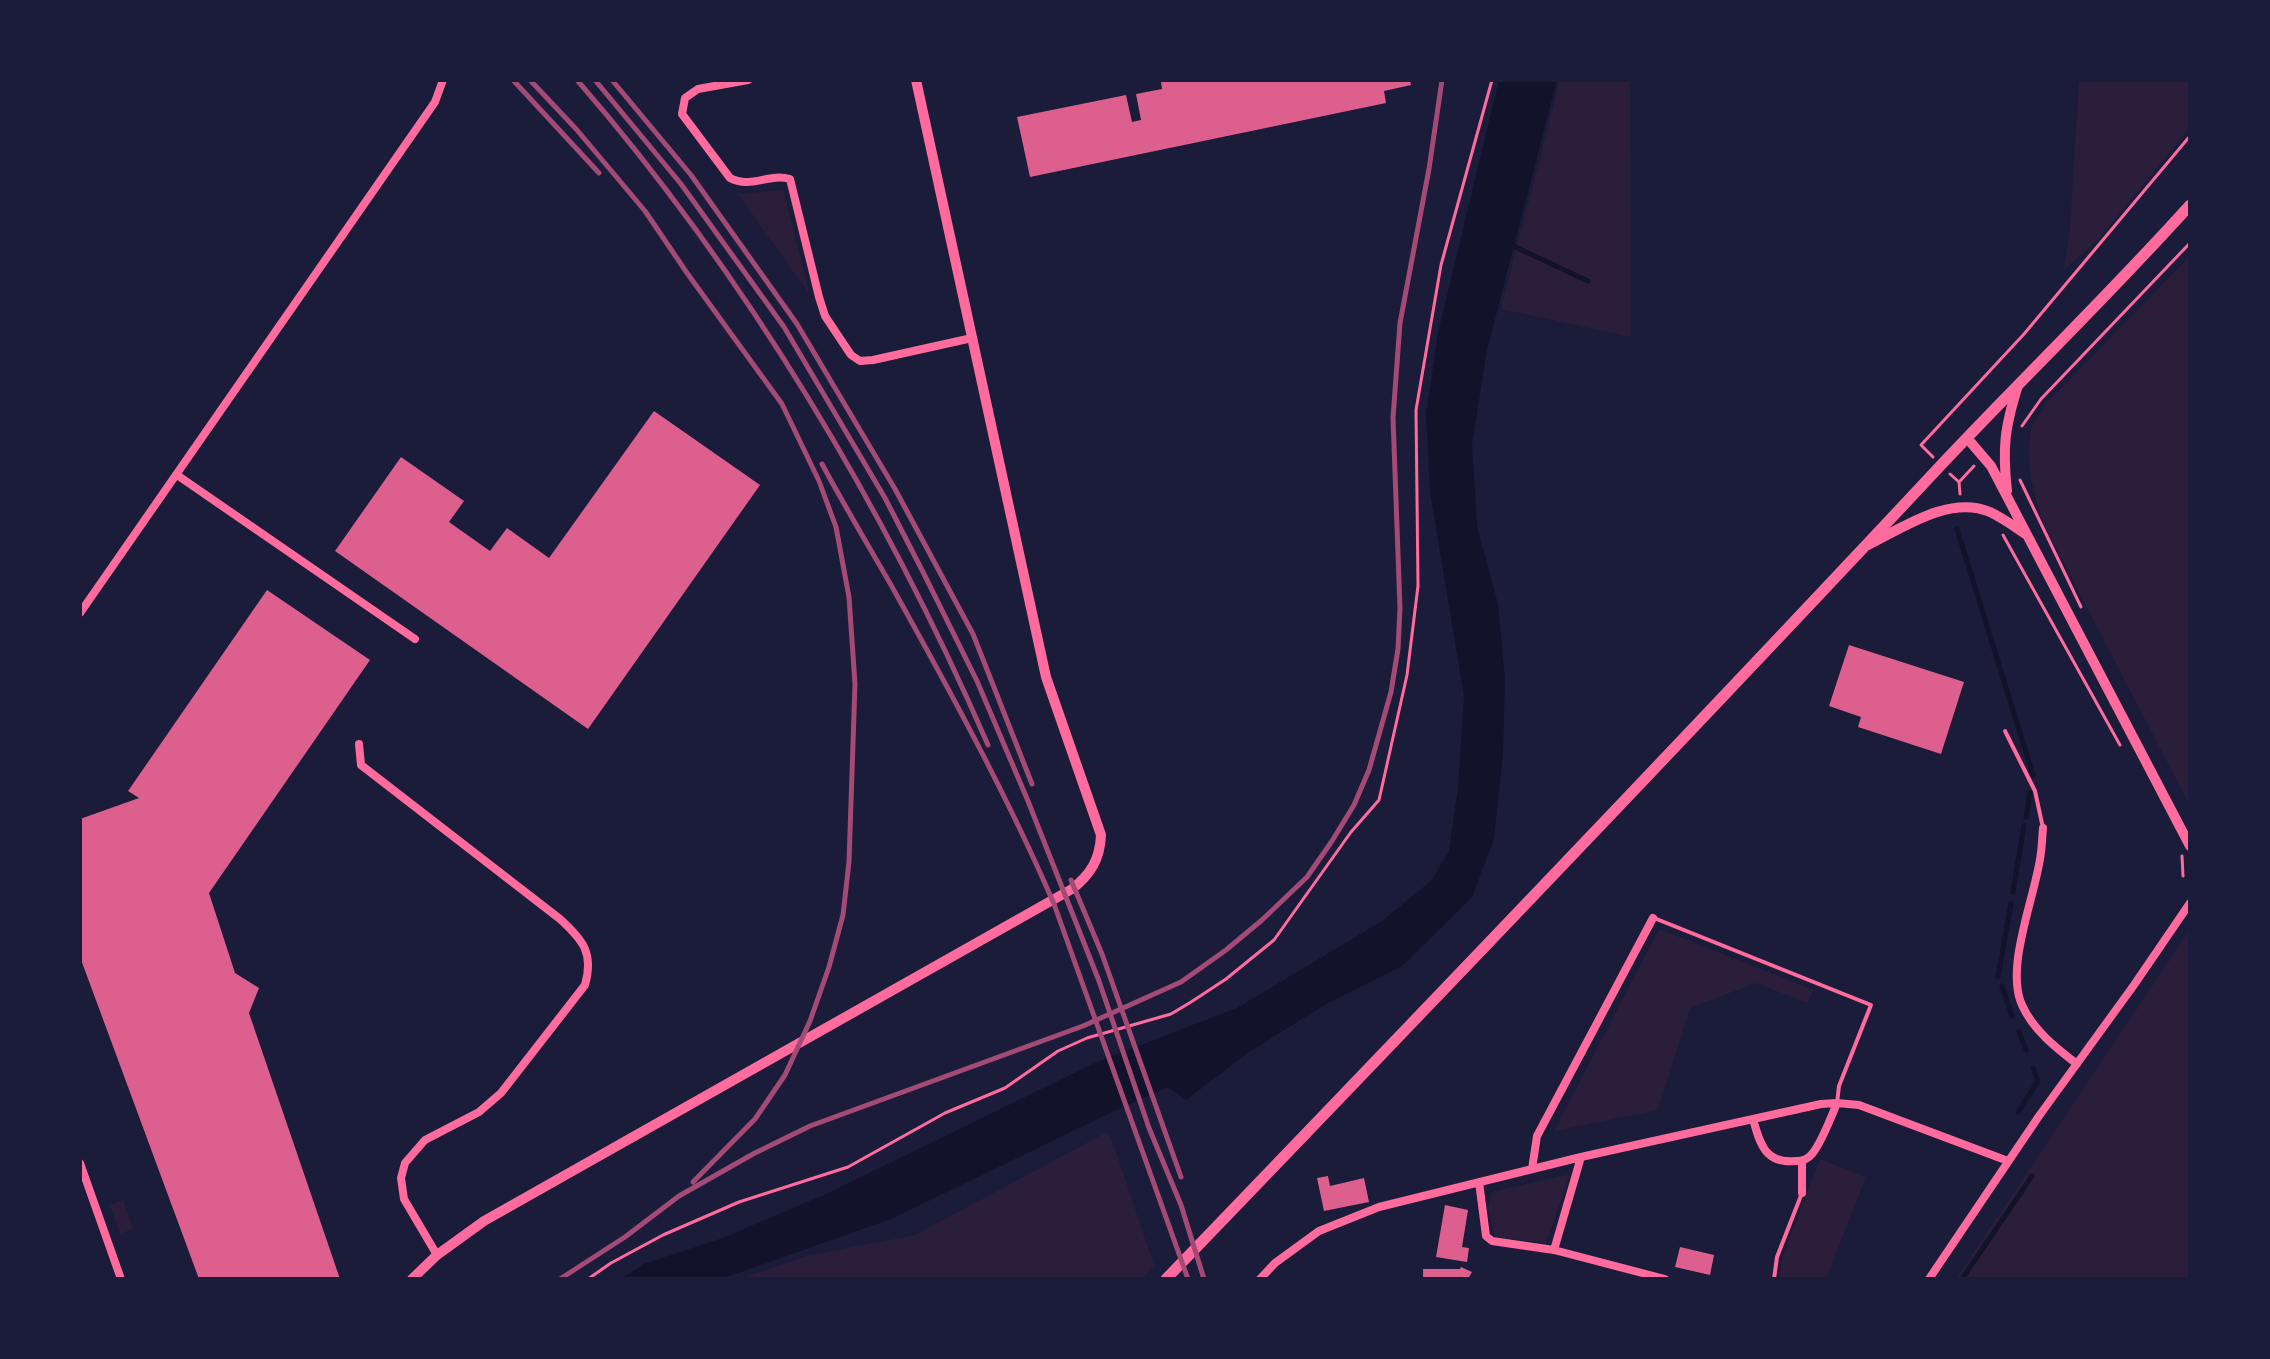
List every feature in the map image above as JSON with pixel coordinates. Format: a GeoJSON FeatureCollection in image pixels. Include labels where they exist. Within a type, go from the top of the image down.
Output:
{"type":"FeatureCollection","features":[{"type":"Feature","properties":{"kind":"main road"},"geometry":{"type":"LineString","coordinates":[[1166,1279],[2190,205]]}},
{"type":"Feature","properties":{"kind":"street"},"geometry":{"type":"LineString","coordinates":[[80,613],[435,102],[443,80]]}},
{"type":"Feature","properties":{"kind":"street"},"geometry":{"type":"LineString","coordinates":[[748,80],[698,89],[685,98],[682,114],[730,178],[739,183],[781,177],[790,179],[825,316],[851,355],[860,361],[873,360],[972,338]]}},
{"type":"Feature","properties":{"kind":"street"},"geometry":{"type":"LineString","coordinates":[[412,1279],[437,1255],[484,1221],[1072,889],[1096,863],[1101,835],[1046,677],[916,80]]}},
{"type":"Feature","properties":{"kind":"street"},"geometry":{"type":"LineString","coordinates":[[2008,497],[2005,428],[2019,384]]}},
{"type":"Feature","properties":{"kind":"street"},"geometry":{"type":"LineString","coordinates":[[1967,438],[1991,466],[2008,497],[2184,847]]}},
{"type":"Feature","properties":{"kind":"street"},"geometry":{"type":"LineString","coordinates":[[177,475],[415,639]]}},
{"type":"Feature","properties":{"kind":"street"},"geometry":{"type":"LineString","coordinates":[[1868,545],[1918,520],[1960,506],[1989,511],[2027,536]]}},
{"type":"Feature","properties":{"kind":"street"},"geometry":{"type":"LineString","coordinates":[[359,744],[361,765],[570,929],[582,941],[587,954],[589,969],[585,985],[501,1093],[479,1112],[425,1140],[405,1163],[401,1178],[404,1199],[437,1255]]}},
{"type":"Feature","properties":{"kind":"street"},"geometry":{"type":"LineString","coordinates":[[2043,828],[2041,858],[2016,981],[2021,1004],[2042,1035],[2077,1064]]}},
{"type":"Feature","properties":{"kind":"street"},"geometry":{"type":"LineString","coordinates":[[1929,1279],[2190,903]]}},
{"type":"Feature","properties":{"kind":"street"},"geometry":{"type":"LineString","coordinates":[[1532,1169],[1537,1136],[1653,918]]}},
{"type":"Feature","properties":{"kind":"street"},"geometry":{"type":"LineString","coordinates":[[1260,1279],[1275,1263],[1319,1231],[1379,1207],[1581,1157],[1837,1103],[1859,1105],[2008,1161]]}},
{"type":"Feature","properties":{"kind":"street"},"geometry":{"type":"LineString","coordinates":[[1753,1119],[1760,1146],[1771,1157],[1785,1162],[1802,1161],[1812,1154],[1837,1103]]}},
{"type":"Feature","properties":{"kind":"street"},"geometry":{"type":"LineString","coordinates":[[1554,1250],[1581,1157]]}},
{"type":"Feature","properties":{"kind":"street"},"geometry":{"type":"LineString","coordinates":[[1802,1161],[1802,1193]]}},
{"type":"Feature","properties":{"kind":"street"},"geometry":{"type":"LineString","coordinates":[[81,1170],[121,1279]]}},
{"type":"Feature","properties":{"kind":"street"},"geometry":{"type":"LineString","coordinates":[[1479,1182],[1486,1236],[1492,1241],[1554,1250],[1665,1279]]}},
{"type":"Feature","properties":{"kind":"lane"},"geometry":{"type":"LineString","coordinates":[[2005,731],[2035,791],[2043,828]]}},
{"type":"Feature","properties":{"kind":"lane"},"geometry":{"type":"LineString","coordinates":[[1653,918],[1871,1005],[1839,1086],[1837,1103]]}},
{"type":"Feature","properties":{"kind":"lane"},"geometry":{"type":"LineString","coordinates":[[1774,1279],[1777,1257],[1802,1193]]}},
{"type":"Feature","properties":{"kind":"path"},"geometry":{"type":"LineString","coordinates":[[588,1279],[663,1235],[739,1202],[848,1167],[945,1113],[1005,1088],[1058,1051],[1087,1038],[1171,1014],[1226,979],[1274,940],[1351,832],[1379,800],[1407,675],[1418,586],[1416,410],[1441,265],[1492,80]]}},
{"type":"Feature","properties":{"kind":"path"},"geometry":{"type":"LineString","coordinates":[[1921,445],[2024,334],[2190,136]]}},
{"type":"Feature","properties":{"kind":"path"},"geometry":{"type":"LineString","coordinates":[[2021,430],[2041,399],[2190,243]]}},
{"type":"Feature","properties":{"kind":"path"},"geometry":{"type":"LineString","coordinates":[[2002,534],[2123,750]]}},
{"type":"Feature","properties":{"kind":"path"},"geometry":{"type":"LineString","coordinates":[[2183,876],[2184,847]]}},
{"type":"Feature","properties":{"kind":"shaded area"},"geometry":{"type":"Polygon","coordinates":[[[1499,80],[1557,80],[1487,350],[1472,444],[1477,526],[1498,604],[1505,679],[1503,752],[1494,839],[1472,897],[1402,966],[1326,1004],[1249,1052],[1186,1100],[1168,1087],[891,1219],[721,1279],[620,1279],[644,1264],[723,1238],[824,1195],[1099,1061],[1237,1008],[1382,921],[1431,881],[1449,851],[1458,788],[1464,697],[1430,492],[1426,414],[1438,333],[1499,80]]]}},
{"type":"Feature","properties":{"kind":"shaded area"},"geometry":{"type":"Polygon","coordinates":[[[1560,80],[1630,80],[1631,337],[1501,309],[1560,80]]]}},
{"type":"Feature","properties":{"kind":"shaded area"},"geometry":{"type":"Polygon","coordinates":[[[2079,80],[2190,80],[2190,128],[2098,240],[2064,270],[2070,227],[2079,80]]]}},
{"type":"Feature","properties":{"kind":"shaded area"},"geometry":{"type":"Polygon","coordinates":[[[783,190],[810,295],[738,194],[783,190]]]}},
{"type":"Feature","properties":{"kind":"shaded area"},"geometry":{"type":"Polygon","coordinates":[[[2190,256],[2190,806],[2044,525],[2033,489],[2029,452],[2032,427],[2045,405],[2190,256]]]}},
{"type":"Feature","properties":{"kind":"shaded area"},"geometry":{"type":"Polygon","coordinates":[[[1659,929],[1814,990],[1807,1003],[1756,983],[1690,1008],[1658,1110],[1554,1131],[1659,929]]]}},
{"type":"Feature","properties":{"kind":"shaded area"},"geometry":{"type":"Polygon","coordinates":[[[2189,931],[2190,1279],[1956,1279],[2189,931]]]}},
{"type":"Feature","properties":{"kind":"shaded area"},"geometry":{"type":"Polygon","coordinates":[[[1107,1132],[1154,1265],[1141,1279],[740,1279],[806,1256],[915,1235],[1107,1132]]]}},
{"type":"Feature","properties":{"kind":"shaded area"},"geometry":{"type":"Polygon","coordinates":[[[1820,1159],[1866,1177],[1826,1279],[1779,1279],[1782,1257],[1820,1159]]]}},
{"type":"Feature","properties":{"kind":"shaded area"},"geometry":{"type":"Polygon","coordinates":[[[1570,1174],[1546,1243],[1495,1237],[1488,1207],[1492,1192],[1570,1174]]]}},
{"type":"Feature","properties":{"kind":"shaded area"},"geometry":{"type":"Polygon","coordinates":[[[123,1200],[133,1229],[120,1234],[110,1205],[123,1200]]]}},
{"type":"Feature","properties":{"kind":"building"},"geometry":{"type":"Polygon","coordinates":[[[1410,80],[1411,85],[1384,91],[1386,103],[1030,177],[1017,117],[1126,95],[1132,122],[1141,120],[1136,94],[1162,89],[1161,82],[1410,80]]]}},
{"type":"Feature","properties":{"kind":"building"},"geometry":{"type":"Polygon","coordinates":[[[654,411],[760,485],[588,729],[335,551],[401,457],[464,501],[449,522],[490,551],[507,528],[549,558],[654,411]]]}},
{"type":"Feature","properties":{"kind":"building"},"geometry":{"type":"Polygon","coordinates":[[[267,590],[370,660],[209,893],[235,973],[259,988],[249,1013],[340,1279],[199,1279],[80,957],[80,819],[139,798],[128,791],[267,590]]]}},
{"type":"Feature","properties":{"kind":"building"},"geometry":{"type":"Polygon","coordinates":[[[1849,645],[1964,682],[1941,754],[1858,727],[1861,717],[1829,706],[1849,645]]]}},
{"type":"Feature","properties":{"kind":"building"},"geometry":{"type":"Polygon","coordinates":[[[1328,1176],[1330,1186],[1364,1178],[1369,1202],[1324,1211],[1317,1178],[1328,1176]]]}},
{"type":"Feature","properties":{"kind":"building"},"geometry":{"type":"Polygon","coordinates":[[[1445,1205],[1468,1210],[1462,1247],[1469,1248],[1467,1262],[1436,1257],[1445,1205]]]}},
{"type":"Feature","properties":{"kind":"building"},"geometry":{"type":"Polygon","coordinates":[[[1680,1247],[1714,1255],[1710,1275],[1675,1267],[1680,1247]]]}},
{"type":"Feature","properties":{"kind":"building"},"geometry":{"type":"Polygon","coordinates":[[[1461,1267],[1472,1272],[1468,1279],[1423,1279],[1423,1269],[1461,1267]]]}},
{"type":"Feature","properties":{"kind":"waterway"},"geometry":{"type":"LineString","coordinates":[[1509,244],[1588,281]]}},
{"type":"Feature","properties":{"kind":"waterway"},"geometry":{"type":"LineString","coordinates":[[1957,529],[2033,775]]}},
{"type":"Feature","properties":{"kind":"waterway"},"geometry":{"type":"LineString","coordinates":[[2026,817],[2030,793]]}},
{"type":"Feature","properties":{"kind":"waterway"},"geometry":{"type":"LineString","coordinates":[[2013,892],[2024,826]]}},
{"type":"Feature","properties":{"kind":"waterway"},"geometry":{"type":"LineString","coordinates":[[1998,977],[2011,904]]}},
{"type":"Feature","properties":{"kind":"waterway"},"geometry":{"type":"LineString","coordinates":[[2002,986],[2012,1016]]}},
{"type":"Feature","properties":{"kind":"waterway"},"geometry":{"type":"LineString","coordinates":[[2019,1032],[2026,1050]]}},
{"type":"Feature","properties":{"kind":"waterway"},"geometry":{"type":"LineString","coordinates":[[2018,1112],[2038,1081],[2033,1068]]}},
{"type":"Feature","properties":{"kind":"waterway"},"geometry":{"type":"LineString","coordinates":[[1962,1279],[2032,1176]]}},
{"type":"Feature","properties":{"kind":"railway"},"geometry":{"type":"LineString","coordinates":[[513,80],[599,173]]}},
{"type":"Feature","properties":{"kind":"railway"},"geometry":{"type":"LineString","coordinates":[[530,80],[645,211],[782,404],[819,481],[836,527],[849,597],[855,684],[849,862],[843,915],[810,1021],[785,1075],[755,1119],[693,1182]]}},
{"type":"Feature","properties":{"kind":"railway"},"geometry":{"type":"LineString","coordinates":[[577,80],[698,233],[808,397],[904,569],[988,745]]}},
{"type":"Feature","properties":{"kind":"railway"},"geometry":{"type":"LineString","coordinates":[[595,80],[681,184],[784,327],[885,498],[925,576],[977,681],[1028,801],[1099,981],[1149,1128],[1181,1205],[1204,1279]]}},
{"type":"Feature","properties":{"kind":"railway"},"geometry":{"type":"LineString","coordinates":[[612,80],[691,175],[797,324],[895,489],[973,634],[1032,784]]}},
{"type":"Feature","properties":{"kind":"railway"},"geometry":{"type":"LineString","coordinates":[[560,1279],[625,1237],[679,1196],[810,1126],[1083,1026],[1181,982],[1226,950],[1307,877],[1354,805],[1369,770],[1391,692],[1400,608],[1393,418],[1400,323],[1442,80]]}},
{"type":"Feature","properties":{"kind":"railway"},"geometry":{"type":"LineString","coordinates":[[822,464],[956,703],[1036,863],[1054,904],[1188,1279]]}},
{"type":"Feature","properties":{"kind":"railway"},"geometry":{"type":"LineString","coordinates":[[1071,880],[1102,954],[1181,1177]]}}]}
